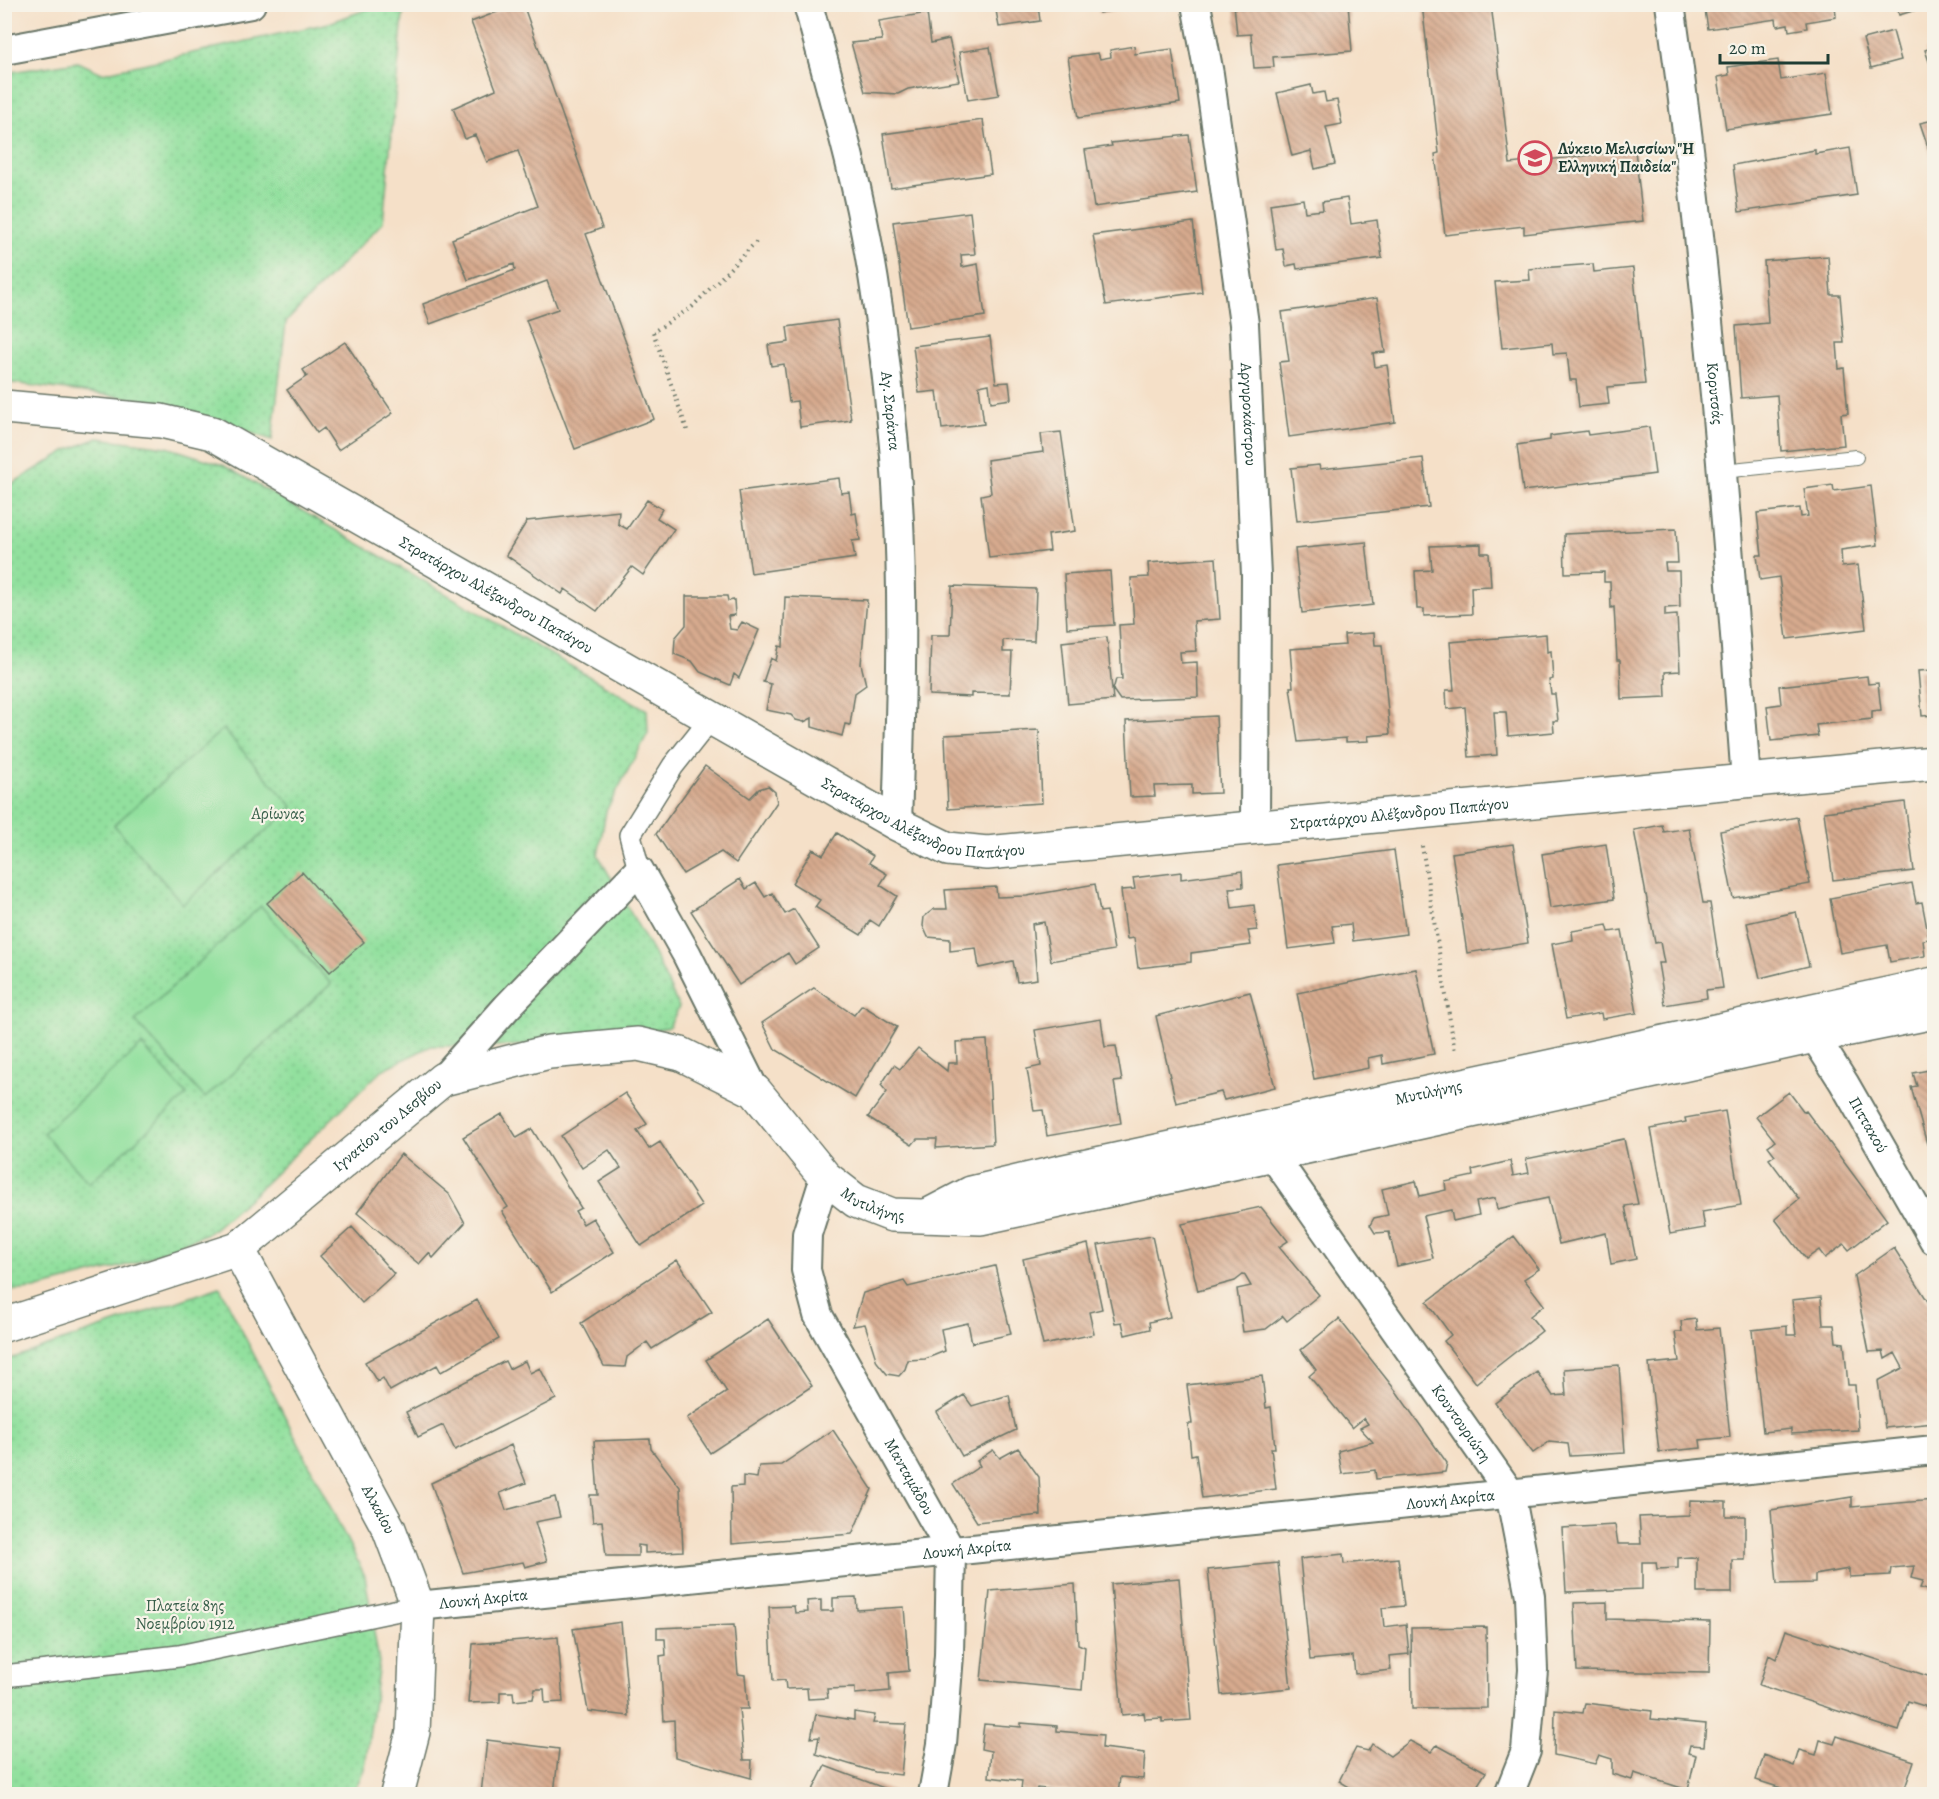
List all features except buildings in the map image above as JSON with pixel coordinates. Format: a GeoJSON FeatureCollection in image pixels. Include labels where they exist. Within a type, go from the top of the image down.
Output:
{"type":"FeatureCollection","features":[{"type":"Feature","properties":{"kind":"street"},"geometry":{"type":"LineString","coordinates":[[4,50],[251,4]]}},
{"type":"Feature","properties":{"kind":"street","name":"Αγ. Σαράντα"},"geometry":{"type":"LineString","coordinates":[[808,4],[850,163],[860,210],[878,317],[895,458],[903,643],[897,824]]}},
{"type":"Feature","properties":{"kind":"street","name":"Αργυροκάστρου"},"geometry":{"type":"LineString","coordinates":[[1196,4],[1209,74],[1244,324],[1256,575],[1254,828]]}},
{"type":"Feature","properties":{"kind":"street","name":"Κορυτσάς"},"geometry":{"type":"LineString","coordinates":[[1670,4],[1703,266],[1724,471],[1746,782]]}},
{"type":"Feature","properties":{"kind":"street","name":"Στρατάρχου Αλέξανδρου Παπάγου"},"geometry":{"type":"LineString","coordinates":[[4,407],[161,421],[212,433],[897,824],[948,849],[987,853],[1935,763]]}},
{"type":"Feature","properties":{"kind":"street"},"geometry":{"type":"LineString","coordinates":[[711,718],[673,766],[630,835],[639,870],[687,955],[755,1091]]}},
{"type":"Feature","properties":{"kind":"street"},"geometry":{"type":"LineString","coordinates":[[443,1079],[507,1006],[639,870]]}},
{"type":"Feature","properties":{"kind":"street","name":"Μυτιλήνης"},"geometry":{"type":"LineString","coordinates":[[1264,1143],[1807,1024],[1935,984]]}},
{"type":"Feature","properties":{"kind":"street","name":"Μυτιλήνης"},"geometry":{"type":"LineString","coordinates":[[825,1177],[856,1201],[892,1215],[981,1218],[1264,1143],[1461,1087],[1807,1024],[1935,1012]]}},
{"type":"Feature","properties":{"kind":"street","name":"Πιττακού"},"geometry":{"type":"LineString","coordinates":[[1807,1024],[1935,1240]]}},
{"type":"Feature","properties":{"kind":"street","name":"Ιγνατίου του Λεσβίου"},"geometry":{"type":"LineString","coordinates":[[4,1325],[238,1249],[443,1079],[549,1052],[638,1044],[681,1054],[755,1091],[825,1177]]}},
{"type":"Feature","properties":{"kind":"street","name":"Κουντουριώτη"},"geometry":{"type":"LineString","coordinates":[[1264,1143],[1510,1493],[1530,1596],[1533,1670],[1526,1751],[1509,1794]]}},
{"type":"Feature","properties":{"kind":"street","name":"Μανταμάδου"},"geometry":{"type":"LineString","coordinates":[[825,1177],[807,1234],[806,1270],[818,1315],[951,1551]]}},
{"type":"Feature","properties":{"kind":"street","name":"Αλκαίου"},"geometry":{"type":"LineString","coordinates":[[238,1249],[389,1529],[418,1606],[413,1732],[397,1794]]}},
{"type":"Feature","properties":{"kind":"street","name":"Λουκή Ακρίτα"},"geometry":{"type":"LineString","coordinates":[[4,1676],[179,1656],[418,1606],[1935,1450]]}},
{"type":"Feature","properties":{"kind":"street"},"geometry":{"type":"LineString","coordinates":[[933,1794],[942,1744],[949,1655],[951,1551]]}},
{"type":"Feature","properties":{"kind":"lane"},"geometry":{"type":"LineString","coordinates":[[1724,471],[1856,458]]}},
{"type":"Feature","properties":{"kind":"path"},"geometry":{"type":"LineString","coordinates":[[687,430],[653,332],[692,307],[757,241]]}},
{"type":"Feature","properties":{"kind":"path"},"geometry":{"type":"LineString","coordinates":[[1416,812],[1461,1087]]}},
{"type":"Feature","properties":{"kind":"green space"},"geometry":{"type":"Polygon","coordinates":[[[379,5],[404,5],[383,222],[286,322],[272,440],[161,402],[5,382],[5,73],[78,62],[102,73],[329,23],[379,5]]]}},
{"type":"Feature","properties":{"kind":"green space","name":"Αρίωνας"},"geometry":{"type":"Polygon","coordinates":[[[98,438],[167,447],[223,465],[647,710],[648,733],[606,811],[598,855],[654,954],[679,1007],[669,1027],[635,1035],[508,1046],[431,1046],[382,1070],[253,1195],[210,1232],[135,1263],[35,1289],[5,1291],[5,488],[66,451],[98,438]]]}},
{"type":"Feature","properties":{"kind":"green space"},"geometry":{"type":"Polygon","coordinates":[[[223,729],[293,807],[183,904],[114,825],[223,729]]]}},
{"type":"Feature","properties":{"kind":"green space"},"geometry":{"type":"Polygon","coordinates":[[[261,906],[331,984],[205,1098],[135,1021],[261,906]]]}},
{"type":"Feature","properties":{"kind":"green space"},"geometry":{"type":"Polygon","coordinates":[[[142,1045],[187,1095],[89,1183],[43,1133],[142,1045]]]}},
{"type":"Feature","properties":{"kind":"green space","name":"Πλατεία 8ης Νοεμβρίου 1912"},"geometry":{"type":"Polygon","coordinates":[[[220,1287],[365,1576],[379,1662],[365,1767],[353,1794],[5,1794],[4,1361],[220,1287]]]}},
{"type":"Feature","properties":{"kind":"place","name":"Λύκειο Μελισσίων \"Η Ελληνική Παιδεία\""},"geometry":{"type":"Point","coordinates":[1535,158]}}]}
